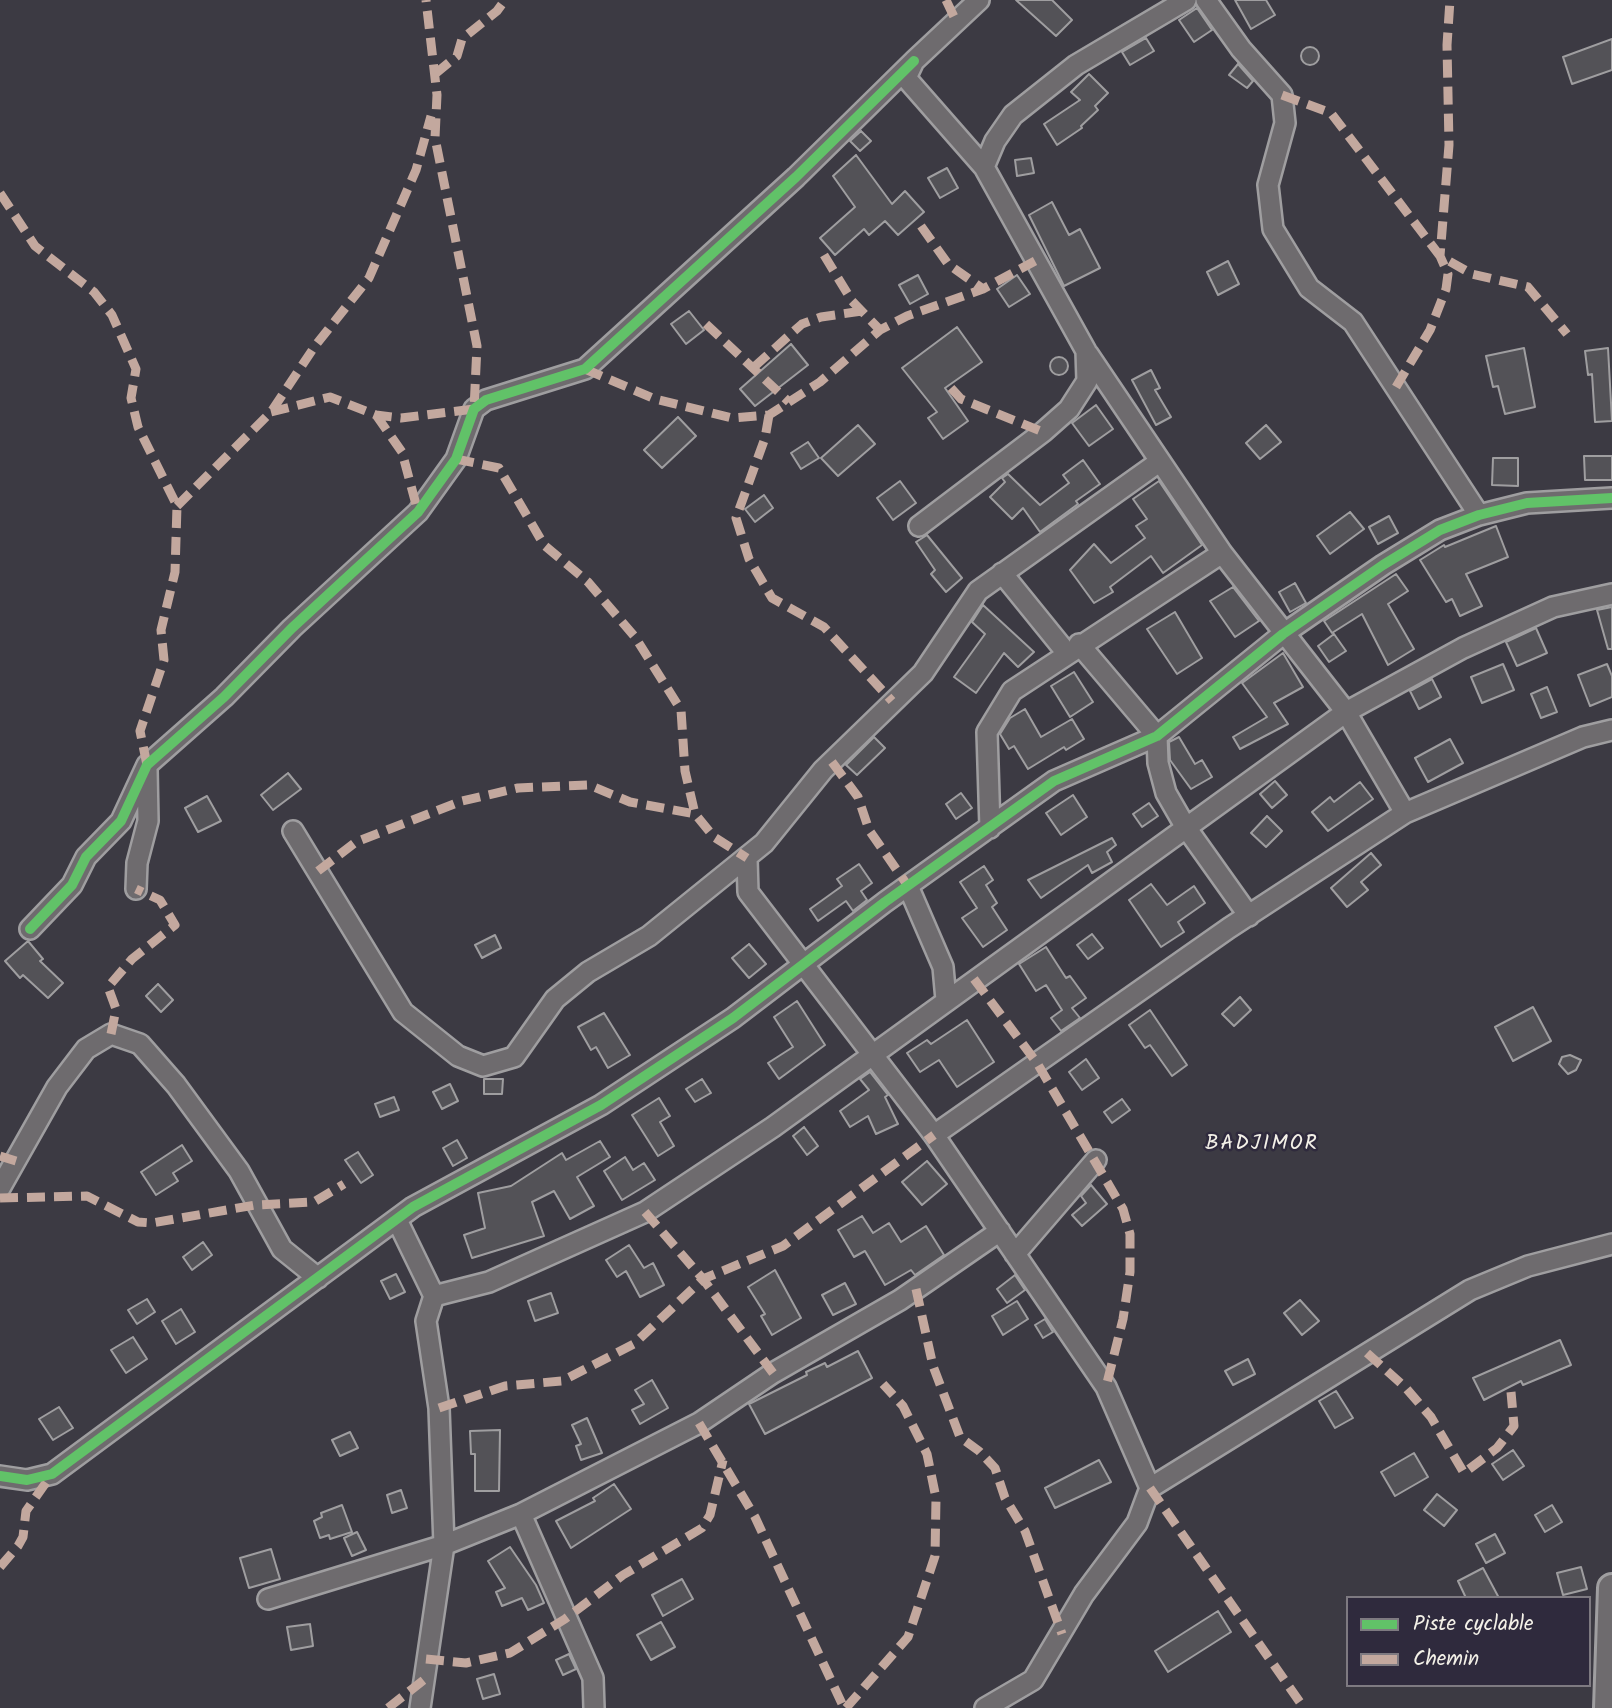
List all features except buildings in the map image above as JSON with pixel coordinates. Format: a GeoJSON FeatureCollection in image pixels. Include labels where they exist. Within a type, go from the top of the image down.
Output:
{"type":"FeatureCollection","features":[{"type":"Feature","properties":{"kind":"main road"},"geometry":{"type":"LineString","coordinates":[[1608,1708],[1612,1588]]}},
{"type":"Feature","properties":{"kind":"street"},"geometry":{"type":"LineString","coordinates":[[30,929],[72,885],[86,858],[121,821],[147,765],[224,697],[292,628],[418,512],[456,458],[474,409],[486,400],[584,369],[796,177],[979,0]]}},
{"type":"Feature","properties":{"kind":"street"},"geometry":{"type":"LineString","coordinates":[[984,167],[995,141],[1013,115],[1076,65],[1185,0]]}},
{"type":"Feature","properties":{"kind":"street"},"geometry":{"type":"LineString","coordinates":[[1206,0],[1241,49],[1282,95],[1285,123],[1268,185],[1273,229],[1309,288],[1353,322],[1479,514]]}},
{"type":"Feature","properties":{"kind":"street"},"geometry":{"type":"LineString","coordinates":[[914,61],[906,78],[909,85],[984,167],[1086,351],[1222,553],[1346,712],[1405,813]]}},
{"type":"Feature","properties":{"kind":"street"},"geometry":{"type":"LineString","coordinates":[[919,526],[1069,409],[1087,381],[1086,351]]}},
{"type":"Feature","properties":{"kind":"street"},"geometry":{"type":"LineString","coordinates":[[293,831],[393,1001],[458,1056],[483,1066],[514,1057],[555,999],[588,972],[649,936],[747,858],[823,771],[923,673],[978,591],[1159,462]]}},
{"type":"Feature","properties":{"kind":"street"},"geometry":{"type":"LineString","coordinates":[[0,1476],[27,1480],[52,1474],[413,1207],[601,1105],[733,1018],[908,886],[1054,781],[1157,736],[1283,634],[1440,530],[1479,514],[1527,503],[1612,498]]}},
{"type":"Feature","properties":{"kind":"street"},"geometry":{"type":"LineString","coordinates":[[990,828],[987,732],[1012,691],[1072,648],[1222,553]]}},
{"type":"Feature","properties":{"kind":"street"},"geometry":{"type":"LineString","coordinates":[[1003,573],[1157,736],[1158,763],[1166,793],[1185,826],[1248,916]]}},
{"type":"Feature","properties":{"kind":"street"},"geometry":{"type":"LineString","coordinates":[[435,1296],[489,1282],[645,1212],[773,1127],[1185,826],[1346,712],[1463,648],[1553,607],[1612,594]]}},
{"type":"Feature","properties":{"kind":"street"},"geometry":{"type":"LineString","coordinates":[[934,1135],[1248,916],[1405,813],[1583,737],[1612,730]]}},
{"type":"Feature","properties":{"kind":"street"},"geometry":{"type":"LineString","coordinates":[[136,889],[137,863],[148,821],[147,765]]}},
{"type":"Feature","properties":{"kind":"street"},"geometry":{"type":"LineString","coordinates":[[747,858],[748,892],[934,1135],[1106,1387],[1150,1488]]}},
{"type":"Feature","properties":{"kind":"street"},"geometry":{"type":"LineString","coordinates":[[908,886],[943,967],[946,1000]]}},
{"type":"Feature","properties":{"kind":"street"},"geometry":{"type":"LineString","coordinates":[[0,1188],[57,1087],[86,1049],[111,1034],[140,1044],[176,1085],[239,1171],[282,1249],[318,1278]]}},
{"type":"Feature","properties":{"kind":"street"},"geometry":{"type":"LineString","coordinates":[[1015,1254],[1096,1160]]}},
{"type":"Feature","properties":{"kind":"street"},"geometry":{"type":"LineString","coordinates":[[397,1220],[435,1296],[426,1321],[439,1408],[444,1545],[420,1708]]}},
{"type":"Feature","properties":{"kind":"street"},"geometry":{"type":"LineString","coordinates":[[268,1599],[444,1545],[521,1514],[699,1423],[773,1373],[900,1300],[1000,1231]]}},
{"type":"Feature","properties":{"kind":"street"},"geometry":{"type":"LineString","coordinates":[[985,1708],[1033,1680],[1084,1594],[1137,1523],[1150,1488],[1470,1290],[1528,1266],[1612,1244]]}},
{"type":"Feature","properties":{"kind":"street"},"geometry":{"type":"LineString","coordinates":[[521,1514],[593,1678],[594,1708]]}},
{"type":"Feature","properties":{"kind":"marked path"},"geometry":{"type":"LineString","coordinates":[[271,412],[330,397],[376,415],[401,418],[474,409],[477,346],[435,138],[437,95],[426,0]]}},
{"type":"Feature","properties":{"kind":"marked path"},"geometry":{"type":"LineString","coordinates":[[435,74],[457,56],[462,39],[497,11],[505,0]]}},
{"type":"Feature","properties":{"kind":"marked path"},"geometry":{"type":"LineString","coordinates":[[946,0],[956,21]]}},
{"type":"Feature","properties":{"kind":"marked path"},"geometry":{"type":"LineString","coordinates":[[1396,387],[1430,330],[1446,289],[1448,274],[1440,256],[1449,145],[1447,45],[1450,0]]}},
{"type":"Feature","properties":{"kind":"marked path"},"geometry":{"type":"LineString","coordinates":[[1282,95],[1331,113],[1440,256],[1472,274],[1528,287],[1567,334]]}},
{"type":"Feature","properties":{"kind":"marked path"},"geometry":{"type":"LineString","coordinates":[[177,506],[271,412],[315,346],[369,278],[416,170],[431,116]]}},
{"type":"Feature","properties":{"kind":"marked path"},"geometry":{"type":"LineString","coordinates":[[0,193],[35,246],[94,292],[112,315],[136,369],[131,398],[138,427],[177,506],[175,572],[161,630],[164,660],[140,731],[147,765]]}},
{"type":"Feature","properties":{"kind":"marked path"},"geometry":{"type":"LineString","coordinates":[[921,226],[948,264],[983,289]]}},
{"type":"Feature","properties":{"kind":"marked path"},"geometry":{"type":"LineString","coordinates":[[824,255],[852,301],[880,330]]}},
{"type":"Feature","properties":{"kind":"marked path"},"geometry":{"type":"LineString","coordinates":[[585,369],[655,399],[732,418],[769,415],[820,382],[880,330],[907,316],[983,289],[1035,261]]}},
{"type":"Feature","properties":{"kind":"marked path"},"geometry":{"type":"LineString","coordinates":[[754,367],[802,324],[821,317],[862,311]]}},
{"type":"Feature","properties":{"kind":"marked path"},"geometry":{"type":"LineString","coordinates":[[706,324],[789,402]]}},
{"type":"Feature","properties":{"kind":"marked path"},"geometry":{"type":"LineString","coordinates":[[951,388],[961,399],[1043,432]]}},
{"type":"Feature","properties":{"kind":"marked path"},"geometry":{"type":"LineString","coordinates":[[376,415],[402,452],[418,512]]}},
{"type":"Feature","properties":{"kind":"marked path"},"geometry":{"type":"LineString","coordinates":[[769,415],[765,438],[736,518],[749,559],[772,598],[824,627],[892,701]]}},
{"type":"Feature","properties":{"kind":"marked path"},"geometry":{"type":"LineString","coordinates":[[456,459],[499,468],[544,545],[588,582],[635,637],[681,710],[685,771],[695,814],[714,837],[747,858]]}},
{"type":"Feature","properties":{"kind":"marked path"},"geometry":{"type":"LineString","coordinates":[[832,762],[858,797],[869,830],[908,886]]}},
{"type":"Feature","properties":{"kind":"marked path"},"geometry":{"type":"LineString","coordinates":[[318,871],[356,842],[462,801],[518,788],[589,785],[630,802],[695,814]]}},
{"type":"Feature","properties":{"kind":"marked path"},"geometry":{"type":"LineString","coordinates":[[111,1034],[116,1009],[108,987],[132,959],[175,925],[160,900],[136,889]]}},
{"type":"Feature","properties":{"kind":"marked path"},"geometry":{"type":"LineString","coordinates":[[974,979],[1037,1063],[1123,1209],[1130,1234],[1130,1272],[1123,1319],[1106,1387]]}},
{"type":"Feature","properties":{"kind":"marked path"},"geometry":{"type":"LineString","coordinates":[[439,1408],[505,1386],[562,1381],[634,1344],[703,1279],[783,1246],[934,1135]]}},
{"type":"Feature","properties":{"kind":"marked path"},"geometry":{"type":"LineString","coordinates":[[0,1156],[16,1161]]}},
{"type":"Feature","properties":{"kind":"marked path"},"geometry":{"type":"LineString","coordinates":[[0,1198],[87,1196],[138,1222],[152,1223],[255,1205],[314,1202],[344,1184]]}},
{"type":"Feature","properties":{"kind":"marked path"},"geometry":{"type":"LineString","coordinates":[[645,1212],[703,1279],[773,1373]]}},
{"type":"Feature","properties":{"kind":"marked path"},"geometry":{"type":"LineString","coordinates":[[916,1289],[933,1366],[960,1437],[979,1451],[995,1468],[1005,1498],[1025,1531],[1062,1634]]}},
{"type":"Feature","properties":{"kind":"marked path"},"geometry":{"type":"LineString","coordinates":[[1367,1353],[1405,1387],[1431,1417],[1464,1473],[1497,1448],[1514,1426],[1511,1392]]}},
{"type":"Feature","properties":{"kind":"marked path"},"geometry":{"type":"LineString","coordinates":[[846,1708],[908,1637],[935,1556],[936,1498],[927,1454],[903,1406],[883,1384]]}},
{"type":"Feature","properties":{"kind":"marked path"},"geometry":{"type":"LineString","coordinates":[[699,1423],[755,1517],[844,1708]]}},
{"type":"Feature","properties":{"kind":"marked path"},"geometry":{"type":"LineString","coordinates":[[426,1659],[466,1663],[510,1653],[565,1619],[623,1575],[702,1528],[710,1515],[723,1460]]}},
{"type":"Feature","properties":{"kind":"marked path"},"geometry":{"type":"LineString","coordinates":[[0,1567],[18,1546],[23,1537],[26,1511],[52,1474]]}},
{"type":"Feature","properties":{"kind":"marked path"},"geometry":{"type":"LineString","coordinates":[[1150,1488],[1304,1708]]}},
{"type":"Feature","properties":{"kind":"marked path"},"geometry":{"type":"LineString","coordinates":[[388,1708],[425,1679]]}},
{"type":"Feature","properties":{"kind":"cycle path"},"geometry":{"type":"LineString","coordinates":[[30,929],[72,885],[86,857],[121,821],[147,765],[224,697],[292,628],[418,512],[456,459],[474,409],[486,400],[585,369],[796,177],[914,61]]}},
{"type":"Feature","properties":{"kind":"cycle path"},"geometry":{"type":"LineString","coordinates":[[0,1476],[27,1480],[52,1474],[413,1207],[601,1105],[733,1018],[885,902],[1054,781],[1157,736],[1283,634],[1383,565],[1440,530],[1479,515],[1527,503],[1612,498]]}},
{"type":"Feature","properties":{"kind":"district","name":"BADJIMOR"},"geometry":{"type":"Point","coordinates":[1262,1145]}}]}
